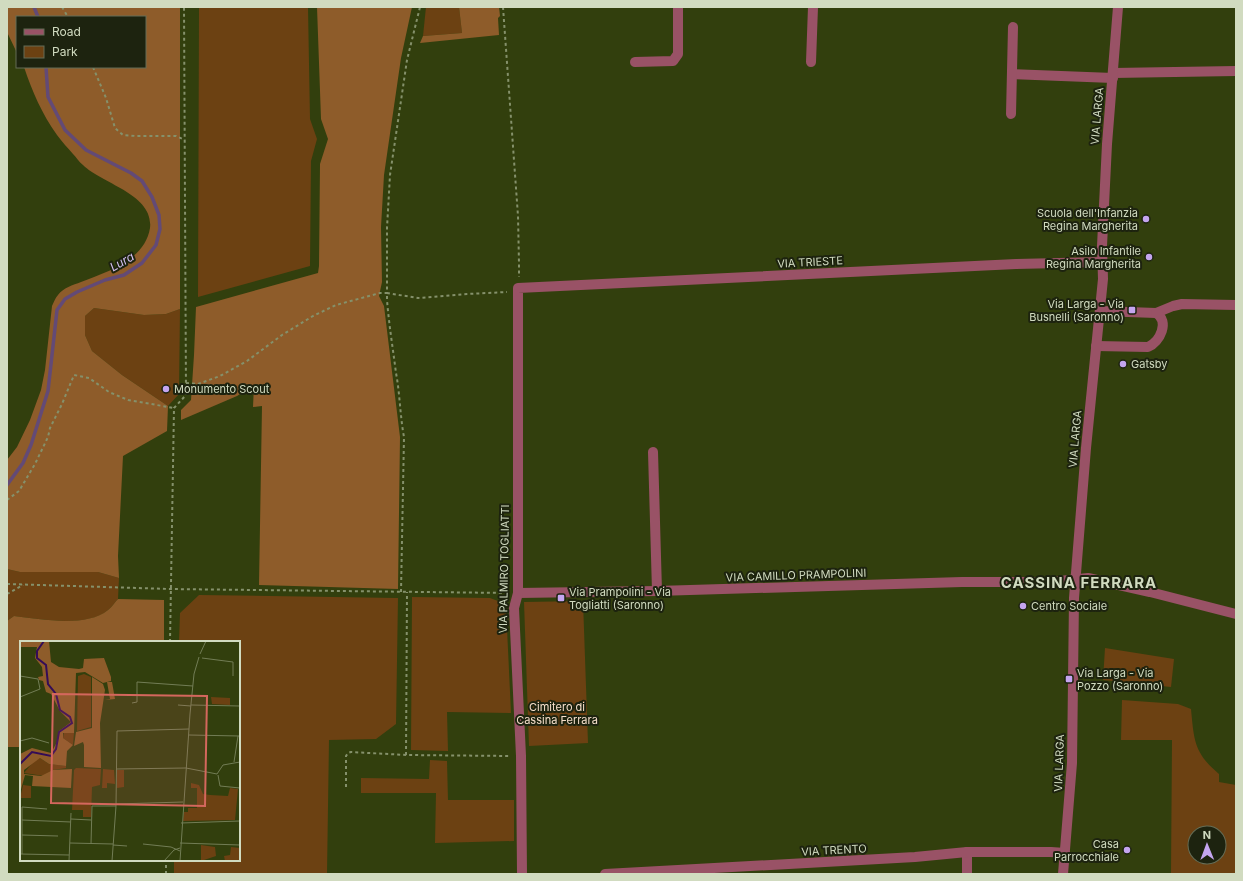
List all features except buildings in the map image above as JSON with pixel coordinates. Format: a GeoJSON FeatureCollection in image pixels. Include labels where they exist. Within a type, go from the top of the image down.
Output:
{"type":"FeatureCollection","features":[{"type":"Feature","properties":{"kind":"street"},"geometry":{"type":"LineString","coordinates":[[635,62],[673,61],[678,54],[678,7]]}},
{"type":"Feature","properties":{"kind":"street"},"geometry":{"type":"LineString","coordinates":[[811,62],[813,7]]}},
{"type":"Feature","properties":{"kind":"street","name":"VIA LARGA"},"geometry":{"type":"LineString","coordinates":[[1063,874],[1072,763],[1074,598],[1086,448],[1100,311],[1107,144],[1118,7]]}},
{"type":"Feature","properties":{"kind":"street"},"geometry":{"type":"LineString","coordinates":[[1011,114],[1013,27]]}},
{"type":"Feature","properties":{"kind":"street"},"geometry":{"type":"LineString","coordinates":[[1012,74],[1113,76],[1236,72]]}},
{"type":"Feature","properties":{"kind":"street","name":"VIA TRIESTE"},"geometry":{"type":"LineString","coordinates":[[518,288],[1000,265],[1102,262]]}},
{"type":"Feature","properties":{"kind":"street","name":"VIA PALMIRO TOGLIATTI"},"geometry":{"type":"LineString","coordinates":[[518,288],[518,593],[514,608],[521,756],[522,874]]}},
{"type":"Feature","properties":{"kind":"street"},"geometry":{"type":"LineString","coordinates":[[1100,311],[1156,312],[1182,304],[1236,305]]}},
{"type":"Feature","properties":{"kind":"street"},"geometry":{"type":"LineString","coordinates":[[1096,346],[1148,347],[1152,345],[1157,341],[1162,330],[1163,319],[1156,312]]}},
{"type":"Feature","properties":{"kind":"street"},"geometry":{"type":"LineString","coordinates":[[653,452],[657,591]]}},
{"type":"Feature","properties":{"kind":"street","name":"VIA CAMILLO PRAMPOLINI"},"geometry":{"type":"LineString","coordinates":[[518,593],[657,591],[962,582],[1047,582],[1088,578],[1236,614]]}},
{"type":"Feature","properties":{"kind":"street"},"geometry":{"type":"LineString","coordinates":[[967,852],[967,874]]}},
{"type":"Feature","properties":{"kind":"street","name":"VIA TRENTO"},"geometry":{"type":"LineString","coordinates":[[605,874],[915,857],[967,852],[1065,852]]}},
{"type":"Feature","properties":{"kind":"path"},"geometry":{"type":"LineString","coordinates":[[62,7],[67,16]]}},
{"type":"Feature","properties":{"kind":"path"},"geometry":{"type":"LineString","coordinates":[[170,641],[174,408],[186,396],[184,7]]}},
{"type":"Feature","properties":{"kind":"path"},"geometry":{"type":"LineString","coordinates":[[401,592],[404,437],[400,417],[397,374],[392,348],[387,300],[387,228],[390,175],[406,60],[420,7]]}},
{"type":"Feature","properties":{"kind":"path"},"geometry":{"type":"LineString","coordinates":[[186,383],[198,384],[220,376],[247,361],[282,335],[306,320],[336,305],[380,293],[418,298],[509,292],[518,288],[518,216],[503,7]]}},
{"type":"Feature","properties":{"kind":"path"},"geometry":{"type":"LineString","coordinates":[[93,68],[106,98],[115,128],[123,134],[136,136],[176,136],[185,140]]}},
{"type":"Feature","properties":{"kind":"path"},"geometry":{"type":"LineString","coordinates":[[7,500],[19,491],[35,464],[74,375],[89,378],[109,392],[128,400],[174,408]]}},
{"type":"Feature","properties":{"kind":"path"},"geometry":{"type":"LineString","coordinates":[[7,584],[170,589],[518,593]]}},
{"type":"Feature","properties":{"kind":"path"},"geometry":{"type":"LineString","coordinates":[[7,594],[24,584]]}},
{"type":"Feature","properties":{"kind":"path"},"geometry":{"type":"LineString","coordinates":[[406,755],[407,592]]}},
{"type":"Feature","properties":{"kind":"path"},"geometry":{"type":"LineString","coordinates":[[346,788],[346,760],[348,753],[521,756]]}},
{"type":"Feature","properties":{"kind":"path"},"geometry":{"type":"LineString","coordinates":[[166,861],[166,874]]}},
{"type":"Feature","properties":{"kind":"green space"},"geometry":{"type":"Polygon","coordinates":[[[199,7],[308,7],[310,119],[317,139],[311,161],[310,266],[198,297],[199,7]]]}},
{"type":"Feature","properties":{"kind":"green space"},"geometry":{"type":"Polygon","coordinates":[[[426,7],[459,7],[462,33],[423,36],[426,7]]]}},
{"type":"Feature","properties":{"kind":"green space"},"geometry":{"type":"Polygon","coordinates":[[[94,308],[144,315],[166,314],[180,309],[179,394],[168,406],[122,375],[92,351],[85,335],[85,316],[94,308]]]}},
{"type":"Feature","properties":{"kind":"green space"},"geometry":{"type":"Polygon","coordinates":[[[7,569],[20,572],[98,572],[119,578],[118,599],[108,610],[99,616],[88,619],[63,621],[14,616],[7,621],[7,569]]]}},
{"type":"Feature","properties":{"kind":"green space"},"geometry":{"type":"Polygon","coordinates":[[[199,595],[398,598],[396,724],[376,739],[329,740],[327,874],[174,874],[174,861],[240,861],[240,641],[179,641],[180,613],[199,595]]]}},
{"type":"Feature","properties":{"kind":"green space"},"geometry":{"type":"Polygon","coordinates":[[[412,597],[490,598],[498,601],[506,607],[511,713],[447,712],[448,751],[411,750],[412,597]]]}},
{"type":"Feature","properties":{"kind":"green space","name":"Cimitero di Cassina Ferrara"},"geometry":{"type":"Polygon","coordinates":[[[583,601],[588,743],[529,746],[524,602],[583,601]]]}},
{"type":"Feature","properties":{"kind":"green space"},"geometry":{"type":"Polygon","coordinates":[[[1105,648],[1174,659],[1171,687],[1103,680],[1105,648]]]}},
{"type":"Feature","properties":{"kind":"green space"},"geometry":{"type":"Polygon","coordinates":[[[1122,700],[1178,704],[1191,709],[1195,738],[1204,759],[1219,774],[1219,782],[1236,785],[1236,874],[1171,874],[1172,740],[1121,740],[1122,700]]]}},
{"type":"Feature","properties":{"kind":"green space"},"geometry":{"type":"Polygon","coordinates":[[[430,760],[447,761],[448,800],[514,800],[514,841],[435,843],[436,793],[361,793],[361,778],[429,779],[430,760]]]}},
{"type":"Feature","properties":{"kind":"shaded area"},"geometry":{"type":"Polygon","coordinates":[[[7,7],[180,7],[180,309],[166,314],[144,315],[94,308],[85,316],[85,335],[92,351],[122,375],[168,406],[167,431],[123,456],[118,556],[119,578],[98,572],[20,572],[7,569],[7,460],[17,447],[30,420],[41,390],[45,370],[52,306],[57,296],[65,289],[113,269],[133,257],[141,249],[147,239],[150,228],[149,216],[144,206],[136,198],[91,172],[59,138],[38,102],[24,68],[146,68],[146,16],[16,16],[16,51],[7,32],[7,7]]]}},
{"type":"Feature","properties":{"kind":"shaded area"},"geometry":{"type":"Polygon","coordinates":[[[317,7],[412,7],[401,58],[384,175],[381,227],[382,282],[379,296],[384,306],[400,437],[398,589],[259,585],[262,406],[253,407],[254,385],[237,396],[181,420],[181,410],[191,400],[196,307],[318,273],[320,164],[328,139],[321,119],[317,7]]]}},
{"type":"Feature","properties":{"kind":"shaded area"},"geometry":{"type":"Polygon","coordinates":[[[459,7],[499,7],[499,35],[420,43],[423,36],[462,33],[459,7]]]}},
{"type":"Feature","properties":{"kind":"shaded area"},"geometry":{"type":"Polygon","coordinates":[[[118,599],[164,600],[164,641],[20,641],[20,747],[7,747],[7,621],[14,616],[75,621],[99,616],[111,607],[118,599]]]}},
{"type":"Feature","properties":{"kind":"waterway","name":"Lura"},"geometry":{"type":"LineString","coordinates":[[34,7],[38,16]]}},
{"type":"Feature","properties":{"kind":"waterway","name":"Lura"},"geometry":{"type":"LineString","coordinates":[[7,485],[23,463],[31,445],[48,391],[57,310],[65,299],[77,292],[105,280],[124,275],[142,263],[156,245],[160,229],[159,215],[152,197],[142,181],[131,173],[86,150],[65,130],[48,97],[46,68]]}},
{"type":"Feature","properties":{"kind":"place","name":"Scuola dell'Infanzia Regina Margherita"},"geometry":{"type":"Point","coordinates":[1146,219]}},
{"type":"Feature","properties":{"kind":"place","name":"Asilo Infantile Regina Margherita"},"geometry":{"type":"Point","coordinates":[1149,257]}},
{"type":"Feature","properties":{"kind":"place","name":"Via Larga - Via Busnelli (Saronno)"},"geometry":{"type":"Point","coordinates":[1132,310]}},
{"type":"Feature","properties":{"kind":"place","name":"Gatsby"},"geometry":{"type":"Point","coordinates":[1123,364]}},
{"type":"Feature","properties":{"kind":"place","name":"Monumento Scout"},"geometry":{"type":"Point","coordinates":[166,389]}},
{"type":"Feature","properties":{"kind":"place","name":"Via Prampolini - Via Togliatti (Saronno)"},"geometry":{"type":"Point","coordinates":[561,598]}},
{"type":"Feature","properties":{"kind":"place","name":"Centro Sociale"},"geometry":{"type":"Point","coordinates":[1023,606]}},
{"type":"Feature","properties":{"kind":"place","name":"Via Larga - Via Pozzo (Saronno)"},"geometry":{"type":"Point","coordinates":[1069,679]}},
{"type":"Feature","properties":{"kind":"place","name":"Casa Parrocchiale"},"geometry":{"type":"Point","coordinates":[1127,850]}},
{"type":"Feature","properties":{"kind":"district","name":"CASSINA FERRARA"},"geometry":{"type":"Point","coordinates":[1079,583]}}]}
